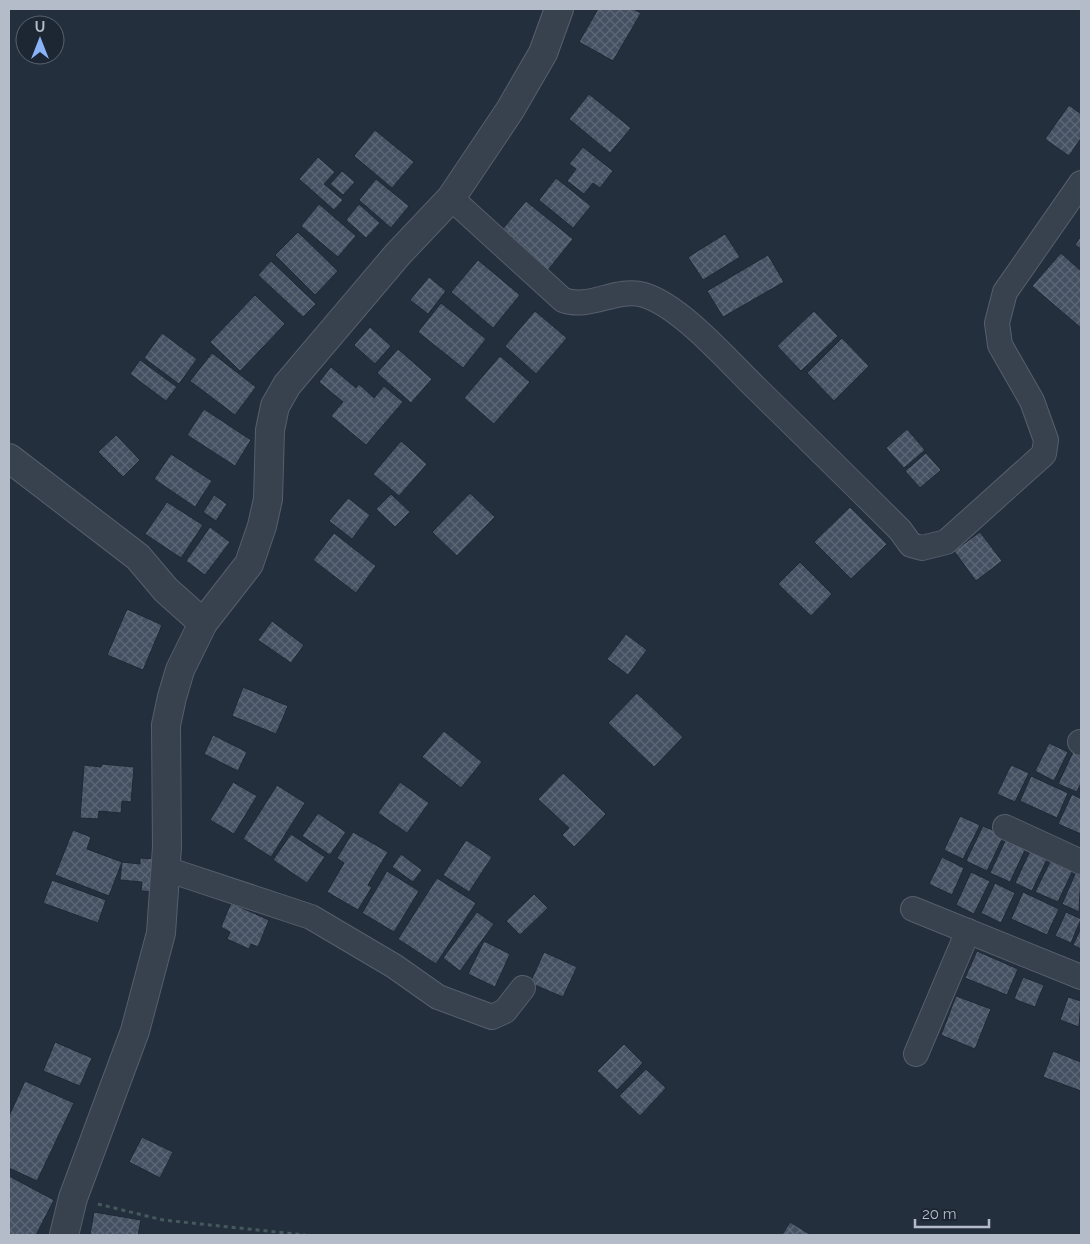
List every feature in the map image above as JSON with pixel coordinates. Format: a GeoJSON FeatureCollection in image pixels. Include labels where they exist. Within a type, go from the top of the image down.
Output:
{"type":"FeatureCollection","features":[{"type":"Feature","properties":{"kind":"street"},"geometry":{"type":"LineString","coordinates":[[64,1235],[73,1198],[136,1032],[161,933],[166,869],[166,725],[180,670],[204,623],[249,564],[262,526],[268,499],[270,430],[275,406],[287,385],[398,254],[450,198],[510,110],[538,61],[559,9]]}},
{"type":"Feature","properties":{"kind":"street"},"geometry":{"type":"LineString","coordinates":[[450,198],[563,300],[575,304],[620,293],[644,295],[668,306],[705,338],[900,530],[910,545],[922,548],[946,542],[1044,454],[1046,440],[1032,401],[1000,345],[997,323],[1005,292],[1081,184]]}},
{"type":"Feature","properties":{"kind":"street"},"geometry":{"type":"LineString","coordinates":[[9,458],[138,557],[166,590],[204,623]]}},
{"type":"Feature","properties":{"kind":"street"},"geometry":{"type":"LineString","coordinates":[[1005,827],[1081,862]]}},
{"type":"Feature","properties":{"kind":"street"},"geometry":{"type":"LineString","coordinates":[[166,869],[311,917],[394,966],[438,998],[492,1017],[505,1011],[523,988]]}},
{"type":"Feature","properties":{"kind":"street"},"geometry":{"type":"LineString","coordinates":[[913,909],[1081,977]]}},
{"type":"Feature","properties":{"kind":"street"},"geometry":{"type":"LineString","coordinates":[[916,1054],[968,931]]}},
{"type":"Feature","properties":{"kind":"path"},"geometry":{"type":"LineString","coordinates":[[73,1198],[163,1220],[305,1235]]}},
{"type":"Feature","properties":{"kind":"building"},"geometry":{"type":"Polygon","coordinates":[[[598,9],[633,9],[641,13],[613,61],[579,42],[598,9]]]}},
{"type":"Feature","properties":{"kind":"building"},"geometry":{"type":"Polygon","coordinates":[[[589,94],[631,128],[610,153],[569,119],[589,94]]]}},
{"type":"Feature","properties":{"kind":"building"},"geometry":{"type":"Polygon","coordinates":[[[1069,105],[1081,114],[1081,138],[1069,156],[1045,139],[1069,105]]]}},
{"type":"Feature","properties":{"kind":"building"},"geometry":{"type":"Polygon","coordinates":[[[375,130],[414,162],[392,188],[354,156],[375,130]]]}},
{"type":"Feature","properties":{"kind":"building"},"geometry":{"type":"Polygon","coordinates":[[[583,147],[613,171],[600,188],[593,183],[584,194],[567,181],[576,169],[569,164],[583,147]]]}},
{"type":"Feature","properties":{"kind":"building"},"geometry":{"type":"Polygon","coordinates":[[[318,157],[335,172],[324,184],[343,200],[334,210],[299,179],[318,157]]]}},
{"type":"Feature","properties":{"kind":"building"},"geometry":{"type":"Polygon","coordinates":[[[342,171],[355,182],[343,195],[330,184],[342,171]]]}},
{"type":"Feature","properties":{"kind":"building"},"geometry":{"type":"Polygon","coordinates":[[[556,178],[591,206],[573,228],[539,200],[556,178]]]}},
{"type":"Feature","properties":{"kind":"building"},"geometry":{"type":"Polygon","coordinates":[[[376,179],[409,206],[391,228],[359,200],[376,179]]]}},
{"type":"Feature","properties":{"kind":"building"},"geometry":{"type":"Polygon","coordinates":[[[526,201],[573,239],[548,270],[501,231],[526,201]]]}},
{"type":"Feature","properties":{"kind":"building"},"geometry":{"type":"Polygon","coordinates":[[[319,204],[356,236],[338,257],[301,226],[319,204]]]}},
{"type":"Feature","properties":{"kind":"building"},"geometry":{"type":"Polygon","coordinates":[[[359,204],[380,223],[366,238],[346,220],[359,204]]]}},
{"type":"Feature","properties":{"kind":"building"},"geometry":{"type":"Polygon","coordinates":[[[298,232],[338,271],[315,295],[275,255],[298,232]]]}},
{"type":"Feature","properties":{"kind":"building"},"geometry":{"type":"Polygon","coordinates":[[[725,234],[740,257],[703,280],[688,257],[725,234]]]}},
{"type":"Feature","properties":{"kind":"building"},"geometry":{"type":"Polygon","coordinates":[[[1081,236],[1081,249],[1075,245],[1081,236]]]}},
{"type":"Feature","properties":{"kind":"building"},"geometry":{"type":"Polygon","coordinates":[[[1061,253],[1081,271],[1081,328],[1032,286],[1061,253]]]}},
{"type":"Feature","properties":{"kind":"building"},"geometry":{"type":"Polygon","coordinates":[[[768,255],[784,282],[723,317],[707,291],[768,255]]]}},
{"type":"Feature","properties":{"kind":"building"},"geometry":{"type":"Polygon","coordinates":[[[478,260],[520,295],[493,328],[451,292],[478,260]]]}},
{"type":"Feature","properties":{"kind":"building"},"geometry":{"type":"Polygon","coordinates":[[[271,261],[316,304],[303,317],[258,275],[271,261]]]}},
{"type":"Feature","properties":{"kind":"building"},"geometry":{"type":"Polygon","coordinates":[[[429,277],[446,291],[428,314],[410,300],[429,277]]]}},
{"type":"Feature","properties":{"kind":"building"},"geometry":{"type":"Polygon","coordinates":[[[255,295],[285,324],[240,371],[210,342],[255,295]]]}},
{"type":"Feature","properties":{"kind":"building"},"geometry":{"type":"Polygon","coordinates":[[[441,303],[486,339],[463,368],[418,332],[441,303]]]}},
{"type":"Feature","properties":{"kind":"building"},"geometry":{"type":"Polygon","coordinates":[[[535,311],[567,338],[536,374],[505,346],[535,311]]]}},
{"type":"Feature","properties":{"kind":"building"},"geometry":{"type":"Polygon","coordinates":[[[814,311],[838,336],[801,371],[777,346],[814,311]]]}},
{"type":"Feature","properties":{"kind":"building"},"geometry":{"type":"Polygon","coordinates":[[[370,327],[391,346],[375,364],[354,345],[370,327]]]}},
{"type":"Feature","properties":{"kind":"building"},"geometry":{"type":"Polygon","coordinates":[[[162,333],[197,359],[179,384],[144,358],[162,333]]]}},
{"type":"Feature","properties":{"kind":"building"},"geometry":{"type":"Polygon","coordinates":[[[842,338],[869,366],[834,401],[807,373],[842,338]]]}},
{"type":"Feature","properties":{"kind":"building"},"geometry":{"type":"Polygon","coordinates":[[[398,349],[432,379],[411,403],[377,373],[398,349]]]}},
{"type":"Feature","properties":{"kind":"building"},"geometry":{"type":"Polygon","coordinates":[[[212,353],[256,387],[235,415],[190,381],[212,353]]]}},
{"type":"Feature","properties":{"kind":"building"},"geometry":{"type":"Polygon","coordinates":[[[500,356],[530,382],[494,424],[464,398],[500,356]]]}},
{"type":"Feature","properties":{"kind":"building"},"geometry":{"type":"Polygon","coordinates":[[[140,360],[177,387],[166,401],[130,374],[140,360]]]}},
{"type":"Feature","properties":{"kind":"building"},"geometry":{"type":"Polygon","coordinates":[[[331,367],[356,388],[359,384],[374,398],[384,386],[403,402],[366,445],[331,416],[343,402],[319,382],[331,367]]]}},
{"type":"Feature","properties":{"kind":"building"},"geometry":{"type":"Polygon","coordinates":[[[204,409],[251,440],[235,466],[187,435],[204,409]]]}},
{"type":"Feature","properties":{"kind":"building"},"geometry":{"type":"Polygon","coordinates":[[[907,429],[925,450],[904,468],[886,448],[907,429]]]}},
{"type":"Feature","properties":{"kind":"building"},"geometry":{"type":"Polygon","coordinates":[[[116,435],[140,460],[123,477],[98,452],[116,435]]]}},
{"type":"Feature","properties":{"kind":"building"},"geometry":{"type":"Polygon","coordinates":[[[401,441],[427,464],[399,496],[373,474],[401,441]]]}},
{"type":"Feature","properties":{"kind":"building"},"geometry":{"type":"Polygon","coordinates":[[[926,453],[941,470],[920,488],[905,471],[926,453]]]}},
{"type":"Feature","properties":{"kind":"building"},"geometry":{"type":"Polygon","coordinates":[[[171,454],[212,481],[195,507],[154,479],[171,454]]]}},
{"type":"Feature","properties":{"kind":"building"},"geometry":{"type":"Polygon","coordinates":[[[470,493],[495,517],[457,556],[432,532],[470,493]]]}},
{"type":"Feature","properties":{"kind":"building"},"geometry":{"type":"Polygon","coordinates":[[[391,494],[410,512],[395,527],[376,509],[391,494]]]}},
{"type":"Feature","properties":{"kind":"building"},"geometry":{"type":"Polygon","coordinates":[[[214,495],[227,504],[216,521],[203,512],[214,495]]]}},
{"type":"Feature","properties":{"kind":"building"},"geometry":{"type":"Polygon","coordinates":[[[348,498],[370,515],[352,539],[329,521],[348,498]]]}},
{"type":"Feature","properties":{"kind":"building"},"geometry":{"type":"Polygon","coordinates":[[[167,502],[203,525],[181,558],[145,534],[167,502]]]}},
{"type":"Feature","properties":{"kind":"building"},"geometry":{"type":"Polygon","coordinates":[[[850,507],[887,544],[851,579],[814,542],[850,507]]]}},
{"type":"Feature","properties":{"kind":"building"},"geometry":{"type":"Polygon","coordinates":[[[210,527],[230,542],[205,575],[186,561],[210,527]]]}},
{"type":"Feature","properties":{"kind":"building"},"geometry":{"type":"Polygon","coordinates":[[[980,532],[1002,561],[976,581],[954,551],[980,532]]]}},
{"type":"Feature","properties":{"kind":"building"},"geometry":{"type":"Polygon","coordinates":[[[334,533],[376,566],[356,593],[313,560],[334,533]]]}},
{"type":"Feature","properties":{"kind":"building"},"geometry":{"type":"Polygon","coordinates":[[[800,562],[832,594],[811,616],[778,584],[800,562]]]}},
{"type":"Feature","properties":{"kind":"building"},"geometry":{"type":"Polygon","coordinates":[[[127,609],[162,625],[143,670],[107,655],[127,609]]]}},
{"type":"Feature","properties":{"kind":"building"},"geometry":{"type":"Polygon","coordinates":[[[272,621],[304,645],[291,663],[258,640],[272,621]]]}},
{"type":"Feature","properties":{"kind":"building"},"geometry":{"type":"Polygon","coordinates":[[[626,634],[647,650],[628,675],[607,659],[626,634]]]}},
{"type":"Feature","properties":{"kind":"building"},"geometry":{"type":"Polygon","coordinates":[[[243,687],[288,706],[276,734],[232,716],[243,687]]]}},
{"type":"Feature","properties":{"kind":"building"},"geometry":{"type":"Polygon","coordinates":[[[637,693],[683,737],[654,767],[608,723],[637,693]]]}},
{"type":"Feature","properties":{"kind":"building"},"geometry":{"type":"Polygon","coordinates":[[[444,731],[482,762],[461,788],[422,757],[444,731]]]}},
{"type":"Feature","properties":{"kind":"building"},"geometry":{"type":"Polygon","coordinates":[[[213,735],[247,752],[238,771],[204,754],[213,735]]]}},
{"type":"Feature","properties":{"kind":"building"},"geometry":{"type":"Polygon","coordinates":[[[1049,743],[1068,752],[1054,781],[1035,771],[1049,743]]]}},
{"type":"Feature","properties":{"kind":"building"},"geometry":{"type":"Polygon","coordinates":[[[1073,752],[1081,755],[1081,783],[1077,792],[1058,784],[1073,752]]]}},
{"type":"Feature","properties":{"kind":"building"},"geometry":{"type":"Polygon","coordinates":[[[102,764],[134,767],[131,802],[122,801],[121,813],[99,811],[98,819],[80,818],[84,765],[101,767],[102,764]]]}},
{"type":"Feature","properties":{"kind":"building"},"geometry":{"type":"Polygon","coordinates":[[[1011,765],[1029,773],[1015,802],[997,794],[1011,765]]]}},
{"type":"Feature","properties":{"kind":"building"},"geometry":{"type":"Polygon","coordinates":[[[563,773],[606,814],[574,847],[562,835],[569,828],[538,799],[563,773]]]}},
{"type":"Feature","properties":{"kind":"building"},"geometry":{"type":"Polygon","coordinates":[[[1031,776],[1068,793],[1057,818],[1020,801],[1031,776]]]}},
{"type":"Feature","properties":{"kind":"building"},"geometry":{"type":"Polygon","coordinates":[[[233,782],[257,796],[234,834],[210,820],[233,782]]]}},
{"type":"Feature","properties":{"kind":"building"},"geometry":{"type":"Polygon","coordinates":[[[400,782],[429,803],[407,833],[378,813],[400,782]]]}},
{"type":"Feature","properties":{"kind":"building"},"geometry":{"type":"Polygon","coordinates":[[[277,785],[305,803],[271,857],[243,839],[277,785]]]}},
{"type":"Feature","properties":{"kind":"building"},"geometry":{"type":"Polygon","coordinates":[[[1072,794],[1081,799],[1081,834],[1058,824],[1072,794]]]}},
{"type":"Feature","properties":{"kind":"building"},"geometry":{"type":"Polygon","coordinates":[[[318,813],[346,832],[330,855],[302,836],[318,813]]]}},
{"type":"Feature","properties":{"kind":"building"},"geometry":{"type":"Polygon","coordinates":[[[960,816],[980,825],[963,859],[944,850],[960,816]]]}},
{"type":"Feature","properties":{"kind":"building"},"geometry":{"type":"Polygon","coordinates":[[[983,826],[1004,835],[987,871],[966,861],[983,826]]]}},
{"type":"Feature","properties":{"kind":"building"},"geometry":{"type":"Polygon","coordinates":[[[73,830],[91,837],[87,849],[122,862],[109,896],[55,875],[73,830]]]}},
{"type":"Feature","properties":{"kind":"building"},"geometry":{"type":"Polygon","coordinates":[[[353,832],[388,852],[368,885],[372,887],[358,910],[327,892],[344,863],[337,858],[353,832]]]}},
{"type":"Feature","properties":{"kind":"building"},"geometry":{"type":"Polygon","coordinates":[[[291,834],[325,857],[307,883],[273,860],[291,834]]]}},
{"type":"Feature","properties":{"kind":"building"},"geometry":{"type":"Polygon","coordinates":[[[1007,837],[1027,846],[1010,882],[990,873],[1007,837]]]}},
{"type":"Feature","properties":{"kind":"building"},"geometry":{"type":"Polygon","coordinates":[[[466,840],[492,857],[469,892],[443,875],[466,840]]]}},
{"type":"Feature","properties":{"kind":"building"},"geometry":{"type":"Polygon","coordinates":[[[1031,849],[1048,857],[1032,891],[1015,883],[1031,849]]]}},
{"type":"Feature","properties":{"kind":"building"},"geometry":{"type":"Polygon","coordinates":[[[401,854],[422,870],[413,882],[392,867],[401,854]]]}},
{"type":"Feature","properties":{"kind":"building"},"geometry":{"type":"Polygon","coordinates":[[[942,857],[964,868],[952,895],[929,884],[942,857]]]}},
{"type":"Feature","properties":{"kind":"building"},"geometry":{"type":"Polygon","coordinates":[[[140,858],[156,859],[153,892],[141,891],[142,882],[120,880],[122,862],[140,864],[140,858]]]}},
{"type":"Feature","properties":{"kind":"building"},"geometry":{"type":"Polygon","coordinates":[[[1051,860],[1073,870],[1058,902],[1035,892],[1051,860]]]}},
{"type":"Feature","properties":{"kind":"building"},"geometry":{"type":"Polygon","coordinates":[[[387,871],[419,891],[394,932],[362,913],[387,871]]]}},
{"type":"Feature","properties":{"kind":"building"},"geometry":{"type":"Polygon","coordinates":[[[971,872],[990,881],[974,914],[956,905],[971,872]]]}},
{"type":"Feature","properties":{"kind":"building"},"geometry":{"type":"Polygon","coordinates":[[[1076,872],[1081,874],[1079,912],[1062,904],[1076,872]]]}},
{"type":"Feature","properties":{"kind":"building"},"geometry":{"type":"Polygon","coordinates":[[[437,878],[476,903],[436,964],[398,939],[437,878]]]}},
{"type":"Feature","properties":{"kind":"building"},"geometry":{"type":"Polygon","coordinates":[[[52,880],[106,900],[98,923],[43,903],[52,880]]]}},
{"type":"Feature","properties":{"kind":"building"},"geometry":{"type":"Polygon","coordinates":[[[995,883],[1015,893],[1001,923],[981,913],[995,883]]]}},
{"type":"Feature","properties":{"kind":"building"},"geometry":{"type":"Polygon","coordinates":[[[1023,892],[1059,909],[1047,935],[1011,919],[1023,892]]]}},
{"type":"Feature","properties":{"kind":"building"},"geometry":{"type":"Polygon","coordinates":[[[534,894],[548,908],[520,935],[506,921],[534,894]]]}},
{"type":"Feature","properties":{"kind":"building"},"geometry":{"type":"Polygon","coordinates":[[[231,903],[269,920],[258,947],[251,944],[249,949],[227,939],[230,932],[221,927],[231,903]]]}},
{"type":"Feature","properties":{"kind":"building"},"geometry":{"type":"Polygon","coordinates":[[[477,912],[494,924],[460,971],[443,958],[477,912]]]}},
{"type":"Feature","properties":{"kind":"building"},"geometry":{"type":"Polygon","coordinates":[[[1066,912],[1081,919],[1071,943],[1055,936],[1066,912]]]}},
{"type":"Feature","properties":{"kind":"building"},"geometry":{"type":"Polygon","coordinates":[[[1081,928],[1081,949],[1073,945],[1081,928]]]}},
{"type":"Feature","properties":{"kind":"building"},"geometry":{"type":"Polygon","coordinates":[[[484,941],[510,954],[495,987],[468,974],[484,941]]]}},
{"type":"Feature","properties":{"kind":"building"},"geometry":{"type":"Polygon","coordinates":[[[977,951],[1018,969],[1007,995],[965,978],[977,951]]]}},
{"type":"Feature","properties":{"kind":"building"},"geometry":{"type":"Polygon","coordinates":[[[544,952],[577,967],[563,997],[530,983],[544,952]]]}},
{"type":"Feature","properties":{"kind":"building"},"geometry":{"type":"Polygon","coordinates":[[[1023,977],[1044,985],[1035,1007],[1014,999],[1023,977]]]}},
{"type":"Feature","properties":{"kind":"building"},"geometry":{"type":"Polygon","coordinates":[[[956,996],[991,1009],[975,1049],[941,1035],[956,996]]]}},
{"type":"Feature","properties":{"kind":"building"},"geometry":{"type":"Polygon","coordinates":[[[1068,997],[1081,1001],[1079,1027],[1060,1020],[1068,997]]]}},
{"type":"Feature","properties":{"kind":"building"},"geometry":{"type":"Polygon","coordinates":[[[55,1042],[92,1058],[80,1086],[43,1071],[55,1042]]]}},
{"type":"Feature","properties":{"kind":"building"},"geometry":{"type":"Polygon","coordinates":[[[624,1044],[643,1063],[617,1090],[597,1071],[624,1044]]]}},
{"type":"Feature","properties":{"kind":"building"},"geometry":{"type":"Polygon","coordinates":[[[1053,1051],[1081,1062],[1081,1091],[1043,1077],[1053,1051]]]}},
{"type":"Feature","properties":{"kind":"building"},"geometry":{"type":"Polygon","coordinates":[[[646,1069],[666,1088],[640,1116],[619,1096],[646,1069]]]}},
{"type":"Feature","properties":{"kind":"building"},"geometry":{"type":"Polygon","coordinates":[[[25,1081],[74,1103],[37,1181],[9,1168],[9,1116],[25,1081]]]}},
{"type":"Feature","properties":{"kind":"building"},"geometry":{"type":"Polygon","coordinates":[[[142,1137],[173,1152],[160,1178],[129,1162],[142,1137]]]}},
{"type":"Feature","properties":{"kind":"building"},"geometry":{"type":"Polygon","coordinates":[[[9,1176],[54,1200],[36,1235],[9,1235],[9,1176]]]}},
{"type":"Feature","properties":{"kind":"building"},"geometry":{"type":"Polygon","coordinates":[[[94,1212],[141,1220],[138,1235],[90,1235],[94,1212]]]}},
{"type":"Feature","properties":{"kind":"building"},"geometry":{"type":"Polygon","coordinates":[[[790,1222],[811,1235],[782,1235],[790,1222]]]}}]}
